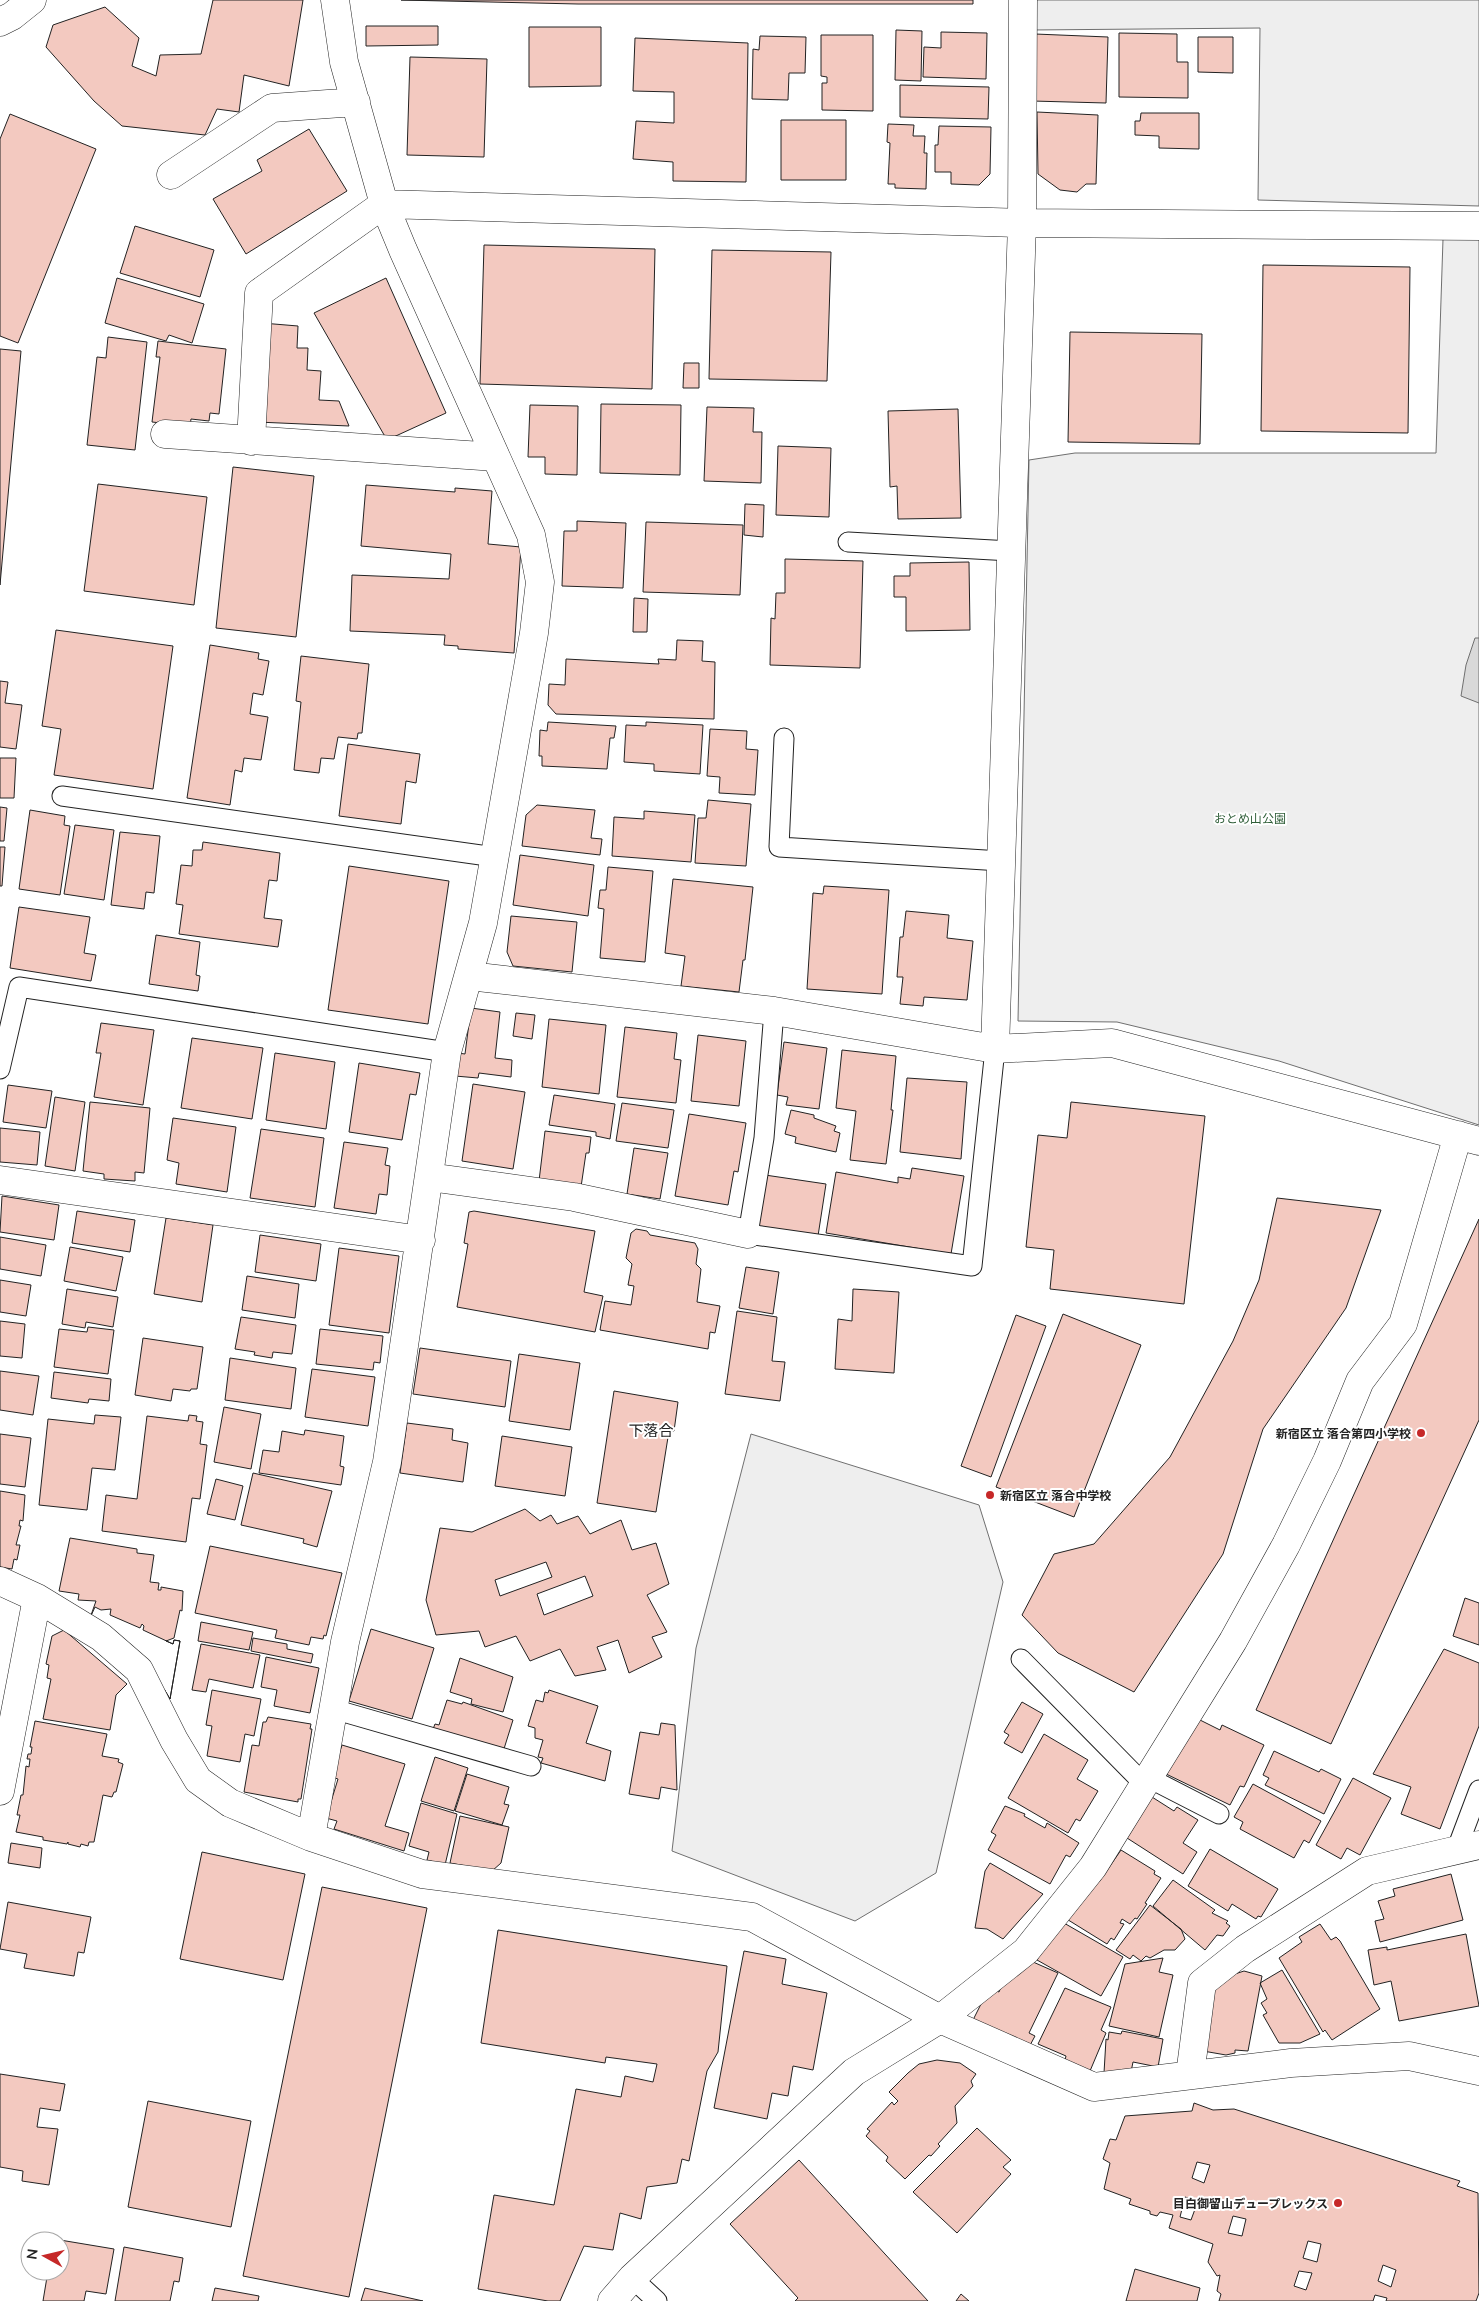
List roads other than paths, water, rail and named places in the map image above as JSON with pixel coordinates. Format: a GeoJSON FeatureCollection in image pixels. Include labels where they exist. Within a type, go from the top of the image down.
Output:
{"type":"FeatureCollection","features":[{"type":"Feature","properties":{"kind":"street"},"geometry":{"type":"LineString","coordinates":[[0,22],[12,16],[32,0]]}},
{"type":"Feature","properties":{"kind":"street"},"geometry":{"type":"LineString","coordinates":[[311,1837],[345,1642],[387,1462],[447,1052],[483,923],[534,633],[540,582],[531,535],[384,204],[344,62],[335,0]]}},
{"type":"Feature","properties":{"kind":"street"},"geometry":{"type":"LineString","coordinates":[[995,1049],[1022,223],[1023,0]]}},
{"type":"Feature","properties":{"kind":"street"},"geometry":{"type":"LineString","coordinates":[[171,176],[272,108],[356,102]]}},
{"type":"Feature","properties":{"kind":"street"},"geometry":{"type":"LineString","coordinates":[[251,440],[259,293],[384,204],[1022,223],[1479,226]]}},
{"type":"Feature","properties":{"kind":"street"},"geometry":{"type":"LineString","coordinates":[[165,434],[496,457]]}},
{"type":"Feature","properties":{"kind":"street"},"geometry":{"type":"LineString","coordinates":[[469,976],[774,1010],[995,1049],[1112,1043],[1469,1138],[1403,1324],[1360,1380],[1327,1461],[1286,1545],[1233,1642],[1092,1867],[1026,1951],[940,2019],[854,2072],[632,2278],[612,2301]]}},
{"type":"Feature","properties":{"kind":"street"},"geometry":{"type":"LineString","coordinates":[[429,1177],[574,1197],[748,1234]]}},
{"type":"Feature","properties":{"kind":"street"},"geometry":{"type":"LineString","coordinates":[[0,1180],[420,1240]]}},
{"type":"Feature","properties":{"kind":"street"},"geometry":{"type":"LineString","coordinates":[[0,1580],[37,1598],[101,1637],[139,1670],[174,1740],[198,1780],[230,1803],[311,1837],[422,1874],[752,1917],[940,2019],[1094,2087],[1291,2063],[1409,2056],[1479,2070]]}},
{"type":"Feature","properties":{"kind":"street"},"geometry":{"type":"LineString","coordinates":[[0,1791],[37,1598]]}},
{"type":"Feature","properties":{"kind":"street"},"geometry":{"type":"LineString","coordinates":[[1190,2075],[1202,1983],[1245,1949],[1367,1871],[1468,1848]]}},
{"type":"Feature","properties":{"kind":"lane"},"geometry":{"type":"LineString","coordinates":[[848,542],[1011,552]]}},
{"type":"Feature","properties":{"kind":"lane"},"geometry":{"type":"LineString","coordinates":[[784,738],[779,846],[1001,861]]}},
{"type":"Feature","properties":{"kind":"lane"},"geometry":{"type":"LineString","coordinates":[[62,796],[495,857]]}},
{"type":"Feature","properties":{"kind":"lane"},"geometry":{"type":"LineString","coordinates":[[0,1069],[19,987],[447,1052]]}},
{"type":"Feature","properties":{"kind":"lane"},"geometry":{"type":"LineString","coordinates":[[774,1010],[764,1138],[748,1234],[972,1266],[995,1049]]}},
{"type":"Feature","properties":{"kind":"lane"},"geometry":{"type":"LineString","coordinates":[[1021,1659],[1145,1780],[1219,1814]]}},
{"type":"Feature","properties":{"kind":"lane"},"geometry":{"type":"LineString","coordinates":[[333,1709],[531,1766]]}},
{"type":"Feature","properties":{"kind":"lane"},"geometry":{"type":"LineString","coordinates":[[1468,1848],[1479,1790]]}},
{"type":"Feature","properties":{"kind":"lane"},"geometry":{"type":"LineString","coordinates":[[632,2278],[657,2301]]}},
{"type":"Feature","properties":{"kind":"place","name":"新宿区立 落合第四小学校"},"geometry":{"type":"Point","coordinates":[1421,1433]}},
{"type":"Feature","properties":{"kind":"place","name":"新宿区立 落合中学校"},"geometry":{"type":"Point","coordinates":[990,1495]}},
{"type":"Feature","properties":{"kind":"place","name":"目白御留山デュープレックス"},"geometry":{"type":"Point","coordinates":[1338,2203]}},
{"type":"Feature","properties":{"kind":"district","name":"下落合"},"geometry":{"type":"Point","coordinates":[651,1430]}},
{"type":"Feature","properties":{"kind":"park label","name":"おとめ山公園"},"geometry":{"type":"Point","coordinates":[1250,818]}}]}
